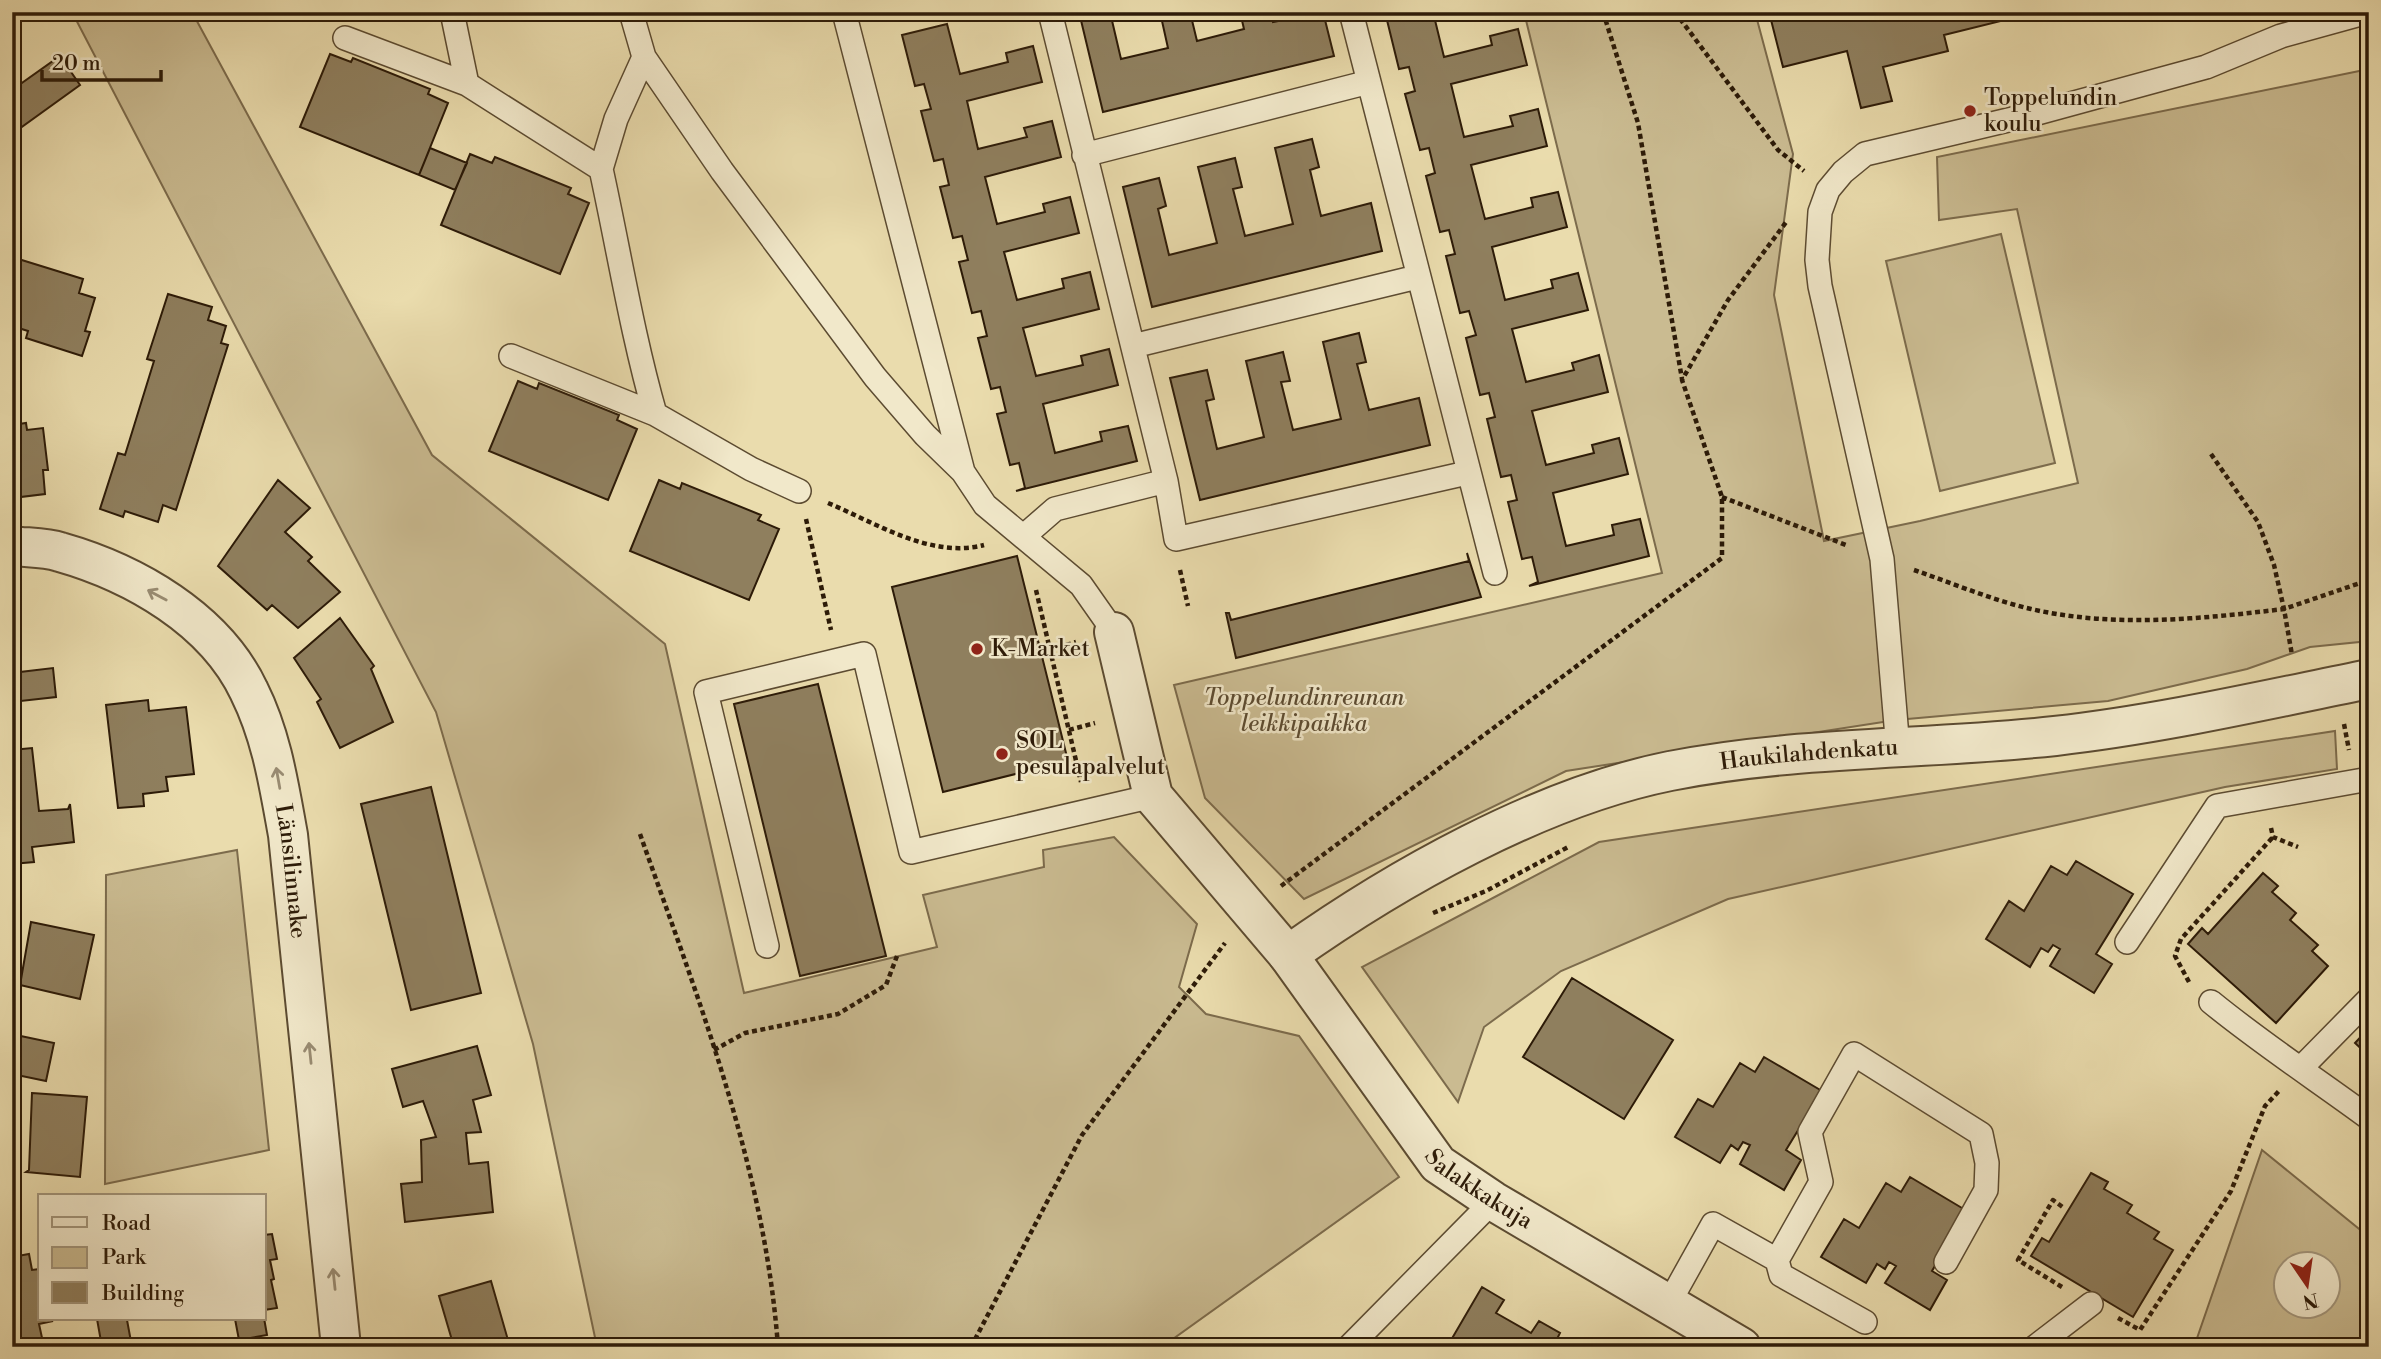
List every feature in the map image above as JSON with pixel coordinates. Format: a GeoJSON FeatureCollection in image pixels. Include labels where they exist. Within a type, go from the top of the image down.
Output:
{"type":"FeatureCollection","features":[{"type":"Feature","properties":{"kind":"street","name":"Länsilinnake"},"geometry":{"type":"LineString","coordinates":[[12,546],[58,551],[110,570],[170,601],[224,650],[249,690],[273,752],[288,835],[341,1347]]}},
{"type":"Feature","properties":{"kind":"street"},"geometry":{"type":"LineString","coordinates":[[1114,632],[1153,796]]}},
{"type":"Feature","properties":{"kind":"street","name":"Haukilahdenkatu"},"geometry":{"type":"LineString","coordinates":[[1288,955],[1347,912],[1481,841],[1582,796],[1668,771],[1763,756],[1898,749],[2084,732],[2166,719],[2369,679]]}},
{"type":"Feature","properties":{"kind":"street","name":"Salakkakuja"},"geometry":{"type":"LineString","coordinates":[[1153,796],[1288,955],[1438,1164],[1493,1201],[1741,1347]]}},
{"type":"Feature","properties":{"kind":"lane"},"geometry":{"type":"LineString","coordinates":[[452,12],[467,84]]}},
{"type":"Feature","properties":{"kind":"lane"},"geometry":{"type":"LineString","coordinates":[[631,12],[644,57],[722,171],[875,377],[925,435],[963,472],[985,505],[1081,585],[1114,632]]}},
{"type":"Feature","properties":{"kind":"lane"},"geometry":{"type":"LineString","coordinates":[[844,12],[963,472]]}},
{"type":"Feature","properties":{"kind":"lane"},"geometry":{"type":"LineString","coordinates":[[1050,12],[1166,481],[1176,539],[1467,473]]}},
{"type":"Feature","properties":{"kind":"lane"},"geometry":{"type":"LineString","coordinates":[[1351,12],[1467,473],[1495,573]]}},
{"type":"Feature","properties":{"kind":"lane"},"geometry":{"type":"LineString","coordinates":[[1898,749],[1882,559],[1820,286],[1817,236],[1820,212],[1828,190],[1843,172],[1865,153],[2034,114],[2206,67],[2281,36],[2368,12]]}},
{"type":"Feature","properties":{"kind":"lane"},"geometry":{"type":"LineString","coordinates":[[345,38],[467,84],[601,169]]}},
{"type":"Feature","properties":{"kind":"lane"},"geometry":{"type":"LineString","coordinates":[[644,57],[616,119],[601,169],[641,364],[655,414]]}},
{"type":"Feature","properties":{"kind":"lane"},"geometry":{"type":"LineString","coordinates":[[1084,155],[1369,82]]}},
{"type":"Feature","properties":{"kind":"lane"},"geometry":{"type":"LineString","coordinates":[[1133,346],[1417,278]]}},
{"type":"Feature","properties":{"kind":"lane"},"geometry":{"type":"LineString","coordinates":[[511,356],[655,414],[751,470],[800,491]]}},
{"type":"Feature","properties":{"kind":"lane"},"geometry":{"type":"LineString","coordinates":[[1024,536],[1055,509],[1166,481]]}},
{"type":"Feature","properties":{"kind":"lane"},"geometry":{"type":"LineString","coordinates":[[767,946],[706,692],[864,654],[911,852],[1153,796]]}},
{"type":"Feature","properties":{"kind":"lane"},"geometry":{"type":"LineString","coordinates":[[2127,942],[2217,806],[2369,779]]}},
{"type":"Feature","properties":{"kind":"lane"},"geometry":{"type":"LineString","coordinates":[[2301,1068],[2369,999]]}},
{"type":"Feature","properties":{"kind":"lane"},"geometry":{"type":"LineString","coordinates":[[2211,1002],[2262,1044],[2301,1068],[2369,1118]]}},
{"type":"Feature","properties":{"kind":"lane"},"geometry":{"type":"LineString","coordinates":[[1865,1322],[1781,1275],[1777,1260],[1821,1182],[1810,1132],[1854,1055],[1981,1134],[1987,1163],[1986,1190],[1946,1262]]}},
{"type":"Feature","properties":{"kind":"lane"},"geometry":{"type":"LineString","coordinates":[[1349,1347],[1493,1201]]}},
{"type":"Feature","properties":{"kind":"lane"},"geometry":{"type":"LineString","coordinates":[[1669,1303],[1713,1224],[1777,1260]]}},
{"type":"Feature","properties":{"kind":"lane"},"geometry":{"type":"LineString","coordinates":[[2035,1347],[2100,1308]]}},
{"type":"Feature","properties":{"kind":"path"},"geometry":{"type":"LineString","coordinates":[[1270,894],[1722,558],[1722,497],[1682,380],[1638,123],[1603,12]]}},
{"type":"Feature","properties":{"kind":"path"},"geometry":{"type":"LineString","coordinates":[[1675,12],[1777,150],[1828,190],[1786,222],[1728,300],[1682,380]]}},
{"type":"Feature","properties":{"kind":"path"},"geometry":{"type":"LineString","coordinates":[[2211,454],[2258,522],[2274,565],[2292,656]]}},
{"type":"Feature","properties":{"kind":"path"},"geometry":{"type":"LineString","coordinates":[[800,491],[935,547],[970,549],[1024,536],[1082,787],[1092,782]]}},
{"type":"Feature","properties":{"kind":"path"},"geometry":{"type":"LineString","coordinates":[[800,491],[838,660]]}},
{"type":"Feature","properties":{"kind":"path"},"geometry":{"type":"LineString","coordinates":[[1722,497],[1882,559],[2031,609],[2105,620],[2200,619],[2284,609],[2369,580]]}},
{"type":"Feature","properties":{"kind":"path"},"geometry":{"type":"LineString","coordinates":[[1178,562],[1188,606]]}},
{"type":"Feature","properties":{"kind":"path"},"geometry":{"type":"LineString","coordinates":[[2332,722],[2344,720]]}},
{"type":"Feature","properties":{"kind":"path"},"geometry":{"type":"LineString","coordinates":[[640,834],[745,1145],[773,1285],[778,1347]]}},
{"type":"Feature","properties":{"kind":"path"},"geometry":{"type":"LineString","coordinates":[[2211,1002],[2189,983],[2175,956],[2181,939],[2273,837]]}},
{"type":"Feature","properties":{"kind":"path"},"geometry":{"type":"LineString","coordinates":[[1428,915],[1486,891],[1578,842]]}},
{"type":"Feature","properties":{"kind":"path"},"geometry":{"type":"LineString","coordinates":[[971,1347],[1082,1135],[1228,940]]}},
{"type":"Feature","properties":{"kind":"path"},"geometry":{"type":"LineString","coordinates":[[714,1050],[745,1033],[838,1014],[886,985],[897,956]]}},
{"type":"Feature","properties":{"kind":"path"},"geometry":{"type":"LineString","coordinates":[[2100,1308],[2140,1330],[2231,1191],[2265,1107],[2301,1068]]}},
{"type":"Feature","properties":{"kind":"path"},"geometry":{"type":"LineString","coordinates":[[2064,1208],[2053,1200],[2018,1261],[2065,1289]]}},
{"type":"Feature","properties":{"kind":"green space"},"geometry":{"type":"Polygon","coordinates":[[[72,12],[192,12],[432,455],[665,644],[744,993],[937,947],[923,895],[1044,867],[1043,850],[1114,837],[1197,924],[1179,987],[1206,1014],[1299,1036],[1399,1177],[1173,1339],[1168,1347],[597,1347],[533,1044],[436,712],[72,12]]]}},
{"type":"Feature","properties":{"kind":"green space","name":"Toppelundinreunan leikkipaikka"},"geometry":{"type":"Polygon","coordinates":[[[1524,12],[1755,12],[1793,154],[1774,295],[1824,541],[2078,483],[2017,209],[1939,220],[1937,157],[2369,69],[2369,641],[2310,647],[2247,669],[2108,701],[1896,720],[1566,771],[1304,899],[1205,798],[1174,685],[1662,573],[1524,12]]]}},
{"type":"Feature","properties":{"kind":"green space"},"geometry":{"type":"Polygon","coordinates":[[[2001,234],[2055,463],[1940,491],[1886,261],[2001,234]]]}},
{"type":"Feature","properties":{"kind":"green space"},"geometry":{"type":"Polygon","coordinates":[[[2335,731],[2337,769],[2225,787],[1728,899],[1561,971],[1484,1027],[1458,1102],[1362,967],[1599,842],[2335,731]]]}},
{"type":"Feature","properties":{"kind":"green space"},"geometry":{"type":"Polygon","coordinates":[[[237,850],[269,1150],[105,1184],[106,875],[237,850]]]}},
{"type":"Feature","properties":{"kind":"green space"},"geometry":{"type":"Polygon","coordinates":[[[2262,1150],[2369,1237],[2369,1347],[2194,1347],[2262,1150]]]}},
{"type":"Feature","properties":{"kind":"building"},"geometry":{"type":"Polygon","coordinates":[[[1079,12],[1110,12],[1121,59],[1168,48],[1160,12],[1190,12],[1197,41],[1244,29],[1240,12],[1270,12],[1273,22],[1323,12],[1334,56],[1103,112],[1079,12]]]}},
{"type":"Feature","properties":{"kind":"building"},"geometry":{"type":"Polygon","coordinates":[[[1385,12],[1433,12],[1444,57],[1492,45],[1490,36],[1518,29],[1527,65],[1451,84],[1464,137],[1513,126],[1510,116],[1538,109],[1547,146],[1471,165],[1485,219],[1533,207],[1531,198],[1558,192],[1567,227],[1492,247],[1505,300],[1553,288],[1551,280],[1578,273],[1588,310],[1512,329],[1526,382],[1574,370],[1572,363],[1599,355],[1608,392],[1532,411],[1546,465],[1594,453],[1592,445],[1619,438],[1628,474],[1553,493],[1566,546],[1614,535],[1612,525],[1640,519],[1649,556],[1529,586],[1538,582],[1532,557],[1522,559],[1508,502],[1517,500],[1511,475],[1501,477],[1487,419],[1495,417],[1489,393],[1480,395],[1466,338],[1476,335],[1469,311],[1460,313],[1446,256],[1455,254],[1449,230],[1440,232],[1426,176],[1435,173],[1429,148],[1420,150],[1405,94],[1415,91],[1409,67],[1399,69],[1385,12]]]}},
{"type":"Feature","properties":{"kind":"building"},"geometry":{"type":"Polygon","coordinates":[[[1769,12],[2037,12],[1944,35],[1948,51],[1883,67],[1892,101],[1861,108],[1847,51],[1783,67],[1769,12]]]}},
{"type":"Feature","properties":{"kind":"building"},"geometry":{"type":"Polygon","coordinates":[[[947,24],[960,74],[1008,62],[1006,53],[1033,46],[1042,82],[967,101],[978,149],[1027,137],[1024,128],[1052,121],[1061,157],[985,177],[997,224],[1045,212],[1043,204],[1070,197],[1079,233],[1004,252],[1017,300],[1064,288],[1062,279],[1090,272],[1099,309],[1023,328],[1036,376],[1083,365],[1081,356],[1109,349],[1118,385],[1043,404],[1055,453],[1102,441],[1100,432],[1128,426],[1137,461],[1016,491],[1025,488],[1019,463],[1010,465],[997,414],[1006,412],[1000,387],[991,389],[978,338],[987,336],[981,311],[972,313],[959,262],[968,260],[962,236],[953,238],[940,187],[949,185],[943,159],[934,161],[921,111],[931,109],[924,84],[915,86],[902,35],[947,24]]]}},
{"type":"Feature","properties":{"kind":"building"},"geometry":{"type":"Polygon","coordinates":[[[330,54],[351,62],[353,58],[430,89],[428,94],[448,103],[419,175],[300,127],[330,54]]]}},
{"type":"Feature","properties":{"kind":"building"},"geometry":{"type":"Polygon","coordinates":[[[60,56],[80,85],[12,134],[12,90],[60,56]]]}},
{"type":"Feature","properties":{"kind":"building"},"geometry":{"type":"Polygon","coordinates":[[[1312,139],[1319,167],[1310,170],[1321,216],[1371,203],[1382,251],[1152,307],[1123,187],[1159,178],[1166,206],[1158,209],[1169,255],[1217,243],[1198,167],[1235,158],[1242,187],[1233,189],[1245,236],[1293,224],[1275,148],[1312,139]]]}},
{"type":"Feature","properties":{"kind":"building"},"geometry":{"type":"Polygon","coordinates":[[[430,148],[467,163],[455,190],[419,175],[430,148]]]}},
{"type":"Feature","properties":{"kind":"building"},"geometry":{"type":"Polygon","coordinates":[[[470,154],[492,163],[495,157],[571,188],[568,194],[589,203],[560,274],[441,225],[470,154]]]}},
{"type":"Feature","properties":{"kind":"building"},"geometry":{"type":"Polygon","coordinates":[[[12,257],[83,279],[79,293],[95,298],[85,331],[90,332],[82,356],[26,338],[28,331],[12,326],[12,257]]]}},
{"type":"Feature","properties":{"kind":"building"},"geometry":{"type":"Polygon","coordinates":[[[168,294],[212,307],[208,320],[226,326],[221,343],[228,345],[176,510],[163,505],[158,522],[125,511],[123,517],[100,509],[118,453],[125,455],[154,361],[147,359],[168,294]]]}},
{"type":"Feature","properties":{"kind":"building"},"geometry":{"type":"Polygon","coordinates":[[[1359,333],[1366,362],[1357,364],[1369,410],[1419,398],[1430,445],[1200,500],[1170,378],[1207,370],[1214,399],[1206,401],[1217,449],[1264,437],[1246,361],[1283,352],[1290,381],[1281,382],[1293,430],[1341,419],[1323,342],[1359,333]]]}},
{"type":"Feature","properties":{"kind":"building"},"geometry":{"type":"Polygon","coordinates":[[[518,381],[537,389],[539,383],[619,415],[617,420],[637,429],[608,500],[489,451],[518,381]]]}},
{"type":"Feature","properties":{"kind":"building"},"geometry":{"type":"Polygon","coordinates":[[[26,423],[27,430],[43,428],[48,470],[43,470],[45,494],[12,498],[12,425],[26,423]]]}},
{"type":"Feature","properties":{"kind":"building"},"geometry":{"type":"Polygon","coordinates":[[[278,480],[310,508],[285,532],[312,557],[308,561],[340,592],[298,628],[272,605],[267,610],[218,566],[278,480]]]}},
{"type":"Feature","properties":{"kind":"building"},"geometry":{"type":"Polygon","coordinates":[[[659,480],[680,489],[682,483],[761,515],[758,520],[779,529],[749,600],[630,551],[659,480]]]}},
{"type":"Feature","properties":{"kind":"building"},"geometry":{"type":"Polygon","coordinates":[[[1467,553],[1481,597],[1236,658],[1226,613],[1229,613],[1231,620],[1469,561],[1467,553]]]}},
{"type":"Feature","properties":{"kind":"building"},"geometry":{"type":"Polygon","coordinates":[[[1017,556],[1068,761],[943,792],[892,587],[1017,556]]]}},
{"type":"Feature","properties":{"kind":"building"},"geometry":{"type":"Polygon","coordinates":[[[340,618],[374,666],[371,669],[393,722],[340,748],[317,702],[321,699],[294,658],[340,618]]]}},
{"type":"Feature","properties":{"kind":"building"},"geometry":{"type":"Polygon","coordinates":[[[53,668],[56,697],[12,702],[12,673],[53,668]]]}},
{"type":"Feature","properties":{"kind":"building"},"geometry":{"type":"Polygon","coordinates":[[[818,684],[886,956],[800,976],[734,704],[818,684]]]}},
{"type":"Feature","properties":{"kind":"building"},"geometry":{"type":"Polygon","coordinates":[[[148,700],[149,711],[186,707],[194,774],[166,777],[168,791],[143,794],[144,806],[118,808],[106,705],[148,700]]]}},
{"type":"Feature","properties":{"kind":"building"},"geometry":{"type":"Polygon","coordinates":[[[32,748],[39,811],[68,809],[70,804],[74,842],[32,847],[34,862],[12,864],[12,750],[32,748]]]}},
{"type":"Feature","properties":{"kind":"building"},"geometry":{"type":"Polygon","coordinates":[[[431,787],[481,993],[411,1010],[361,804],[431,787]]]}},
{"type":"Feature","properties":{"kind":"building"},"geometry":{"type":"Polygon","coordinates":[[[2076,861],[2133,894],[2096,954],[2112,964],[2094,993],[2050,966],[2060,949],[2053,945],[2048,952],[2041,948],[2030,967],[1986,939],[2009,901],[2024,911],[2051,866],[2067,875],[2076,861]]]}},
{"type":"Feature","properties":{"kind":"building"},"geometry":{"type":"Polygon","coordinates":[[[2263,873],[2278,886],[2272,892],[2296,913],[2290,920],[2318,945],[2312,951],[2328,966],[2276,1023],[2188,944],[2202,928],[2208,934],[2263,873]]]}},
{"type":"Feature","properties":{"kind":"building"},"geometry":{"type":"Polygon","coordinates":[[[31,922],[94,935],[80,999],[20,985],[31,922]]]}},
{"type":"Feature","properties":{"kind":"building"},"geometry":{"type":"Polygon","coordinates":[[[1572,978],[1673,1040],[1624,1119],[1523,1057],[1572,978]]]}},
{"type":"Feature","properties":{"kind":"building"},"geometry":{"type":"Polygon","coordinates":[[[2369,1028],[2369,1056],[2355,1043],[2369,1028]]]}},
{"type":"Feature","properties":{"kind":"building"},"geometry":{"type":"Polygon","coordinates":[[[16,1035],[54,1043],[46,1081],[12,1074],[16,1035]]]}},
{"type":"Feature","properties":{"kind":"building"},"geometry":{"type":"Polygon","coordinates":[[[477,1046],[491,1095],[473,1100],[481,1132],[466,1133],[469,1164],[488,1162],[493,1212],[405,1222],[401,1184],[422,1182],[421,1140],[436,1137],[423,1101],[403,1107],[392,1069],[477,1046]]]}},
{"type":"Feature","properties":{"kind":"building"},"geometry":{"type":"Polygon","coordinates":[[[1764,1057],[1822,1091],[1786,1150],[1801,1160],[1784,1190],[1740,1164],[1750,1145],[1743,1142],[1738,1150],[1731,1145],[1720,1163],[1675,1137],[1698,1099],[1713,1107],[1740,1063],[1755,1072],[1764,1057]]]}},
{"type":"Feature","properties":{"kind":"building"},"geometry":{"type":"Polygon","coordinates":[[[32,1093],[87,1097],[80,1177],[26,1172],[29,1170],[32,1093]]]}},
{"type":"Feature","properties":{"kind":"building"},"geometry":{"type":"Polygon","coordinates":[[[2091,1173],[2108,1182],[2104,1189],[2132,1205],[2127,1213],[2159,1232],[2154,1239],[2173,1250],[2133,1317],[2031,1256],[2042,1238],[2049,1242],[2091,1173]]]}},
{"type":"Feature","properties":{"kind":"building"},"geometry":{"type":"Polygon","coordinates":[[[1910,1177],[1967,1211],[1932,1271],[1947,1280],[1930,1310],[1885,1283],[1896,1266],[1889,1262],[1885,1269],[1877,1264],[1866,1283],[1821,1257],[1844,1219],[1859,1228],[1886,1183],[1901,1192],[1910,1177]]]}},
{"type":"Feature","properties":{"kind":"building"},"geometry":{"type":"Polygon","coordinates":[[[272,1234],[277,1259],[270,1260],[277,1308],[266,1310],[266,1235],[272,1234]]]}},
{"type":"Feature","properties":{"kind":"building"},"geometry":{"type":"Polygon","coordinates":[[[29,1254],[32,1270],[38,1269],[38,1320],[53,1321],[39,1324],[44,1347],[12,1347],[12,1257],[29,1254]]]}},
{"type":"Feature","properties":{"kind":"building"},"geometry":{"type":"Polygon","coordinates":[[[491,1281],[510,1347],[454,1347],[439,1296],[491,1281]]]}},
{"type":"Feature","properties":{"kind":"building"},"geometry":{"type":"Polygon","coordinates":[[[1482,1287],[1504,1300],[1496,1313],[1531,1333],[1539,1321],[1560,1333],[1553,1347],[1447,1347],[1482,1287]]]}},
{"type":"Feature","properties":{"kind":"building"},"geometry":{"type":"Polygon","coordinates":[[[97,1320],[127,1320],[132,1347],[102,1347],[97,1320]]]}},
{"type":"Feature","properties":{"kind":"building"},"geometry":{"type":"Polygon","coordinates":[[[235,1320],[264,1320],[267,1335],[239,1340],[235,1320]]]}},
{"type":"Feature","properties":{"kind":"place","name":"Toppelundin koulu"},"geometry":{"type":"Point","coordinates":[1970,111]}},
{"type":"Feature","properties":{"kind":"place","name":"K-Market"},"geometry":{"type":"Point","coordinates":[977,649]}},
{"type":"Feature","properties":{"kind":"place","name":"SOL pesulapalvelut"},"geometry":{"type":"Point","coordinates":[1002,754]}}]}
